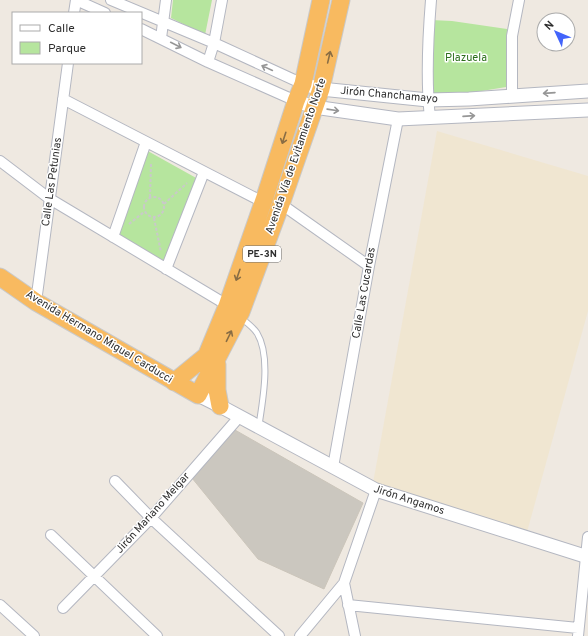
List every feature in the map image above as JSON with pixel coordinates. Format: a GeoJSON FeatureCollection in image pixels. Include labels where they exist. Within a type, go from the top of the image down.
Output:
{"type":"FeatureCollection","features":[{"type":"Feature","properties":{"kind":"highway","name":"Avenida Vía de Evitamiento Norte"},"geometry":{"type":"LineString","coordinates":[[236,311],[262,202],[302,84],[321,0]]}},
{"type":"Feature","properties":{"kind":"highway","name":"Avenida Vía de Evitamiento Norte"},"geometry":{"type":"LineString","coordinates":[[187,389],[212,357],[236,311],[280,204],[321,89],[341,0]]}},
{"type":"Feature","properties":{"kind":"highway","name":"Avenida Hermano Miguel Carducci"},"geometry":{"type":"LineString","coordinates":[[0,277],[36,302],[187,389]]}},
{"type":"Feature","properties":{"kind":"highway"},"geometry":{"type":"LineString","coordinates":[[187,389],[212,357]]}},
{"type":"Feature","properties":{"kind":"highway"},"geometry":{"type":"LineString","coordinates":[[212,357],[220,406]]}},
{"type":"Feature","properties":{"kind":"street"},"geometry":{"type":"LineString","coordinates":[[74,12],[76,0],[104,12]]}},
{"type":"Feature","properties":{"kind":"street","name":"Jirón Chanchamayo"},"geometry":{"type":"LineString","coordinates":[[111,0],[141,12]]}},
{"type":"Feature","properties":{"kind":"street"},"geometry":{"type":"LineString","coordinates":[[161,38],[166,0]]}},
{"type":"Feature","properties":{"kind":"street"},"geometry":{"type":"LineString","coordinates":[[208,62],[214,43],[222,0]]}},
{"type":"Feature","properties":{"kind":"street"},"geometry":{"type":"LineString","coordinates":[[430,118],[428,100],[430,17],[432,0]]}},
{"type":"Feature","properties":{"kind":"street"},"geometry":{"type":"LineString","coordinates":[[512,96],[512,36],[519,0]]}},
{"type":"Feature","properties":{"kind":"street","name":"Jirón Chanchamayo"},"geometry":{"type":"LineString","coordinates":[[142,12],[214,43],[302,84],[321,89],[428,100],[469,99],[588,91]]}},
{"type":"Feature","properties":{"kind":"street","name":"Jirón Chanchamayo"},"geometry":{"type":"LineString","coordinates":[[142,29],[208,62],[296,101],[314,107],[398,119],[588,110]]}},
{"type":"Feature","properties":{"kind":"street","name":"Calle Las Petunias"},"geometry":{"type":"LineString","coordinates":[[36,302],[68,64]]}},
{"type":"Feature","properties":{"kind":"street"},"geometry":{"type":"LineString","coordinates":[[63,99],[262,202]]}},
{"type":"Feature","properties":{"kind":"street","name":"Calle Las Cucardas"},"geometry":{"type":"LineString","coordinates":[[333,467],[368,266],[398,119]]}},
{"type":"Feature","properties":{"kind":"street"},"geometry":{"type":"LineString","coordinates":[[112,237],[149,143]]}},
{"type":"Feature","properties":{"kind":"street"},"geometry":{"type":"LineString","coordinates":[[0,161],[50,199],[236,311]]}},
{"type":"Feature","properties":{"kind":"street"},"geometry":{"type":"LineString","coordinates":[[164,268],[203,171]]}},
{"type":"Feature","properties":{"kind":"street"},"geometry":{"type":"LineString","coordinates":[[280,204],[368,266]]}},
{"type":"Feature","properties":{"kind":"street","name":"Jirón Angamos"},"geometry":{"type":"LineString","coordinates":[[187,389],[376,490],[587,556]]}},
{"type":"Feature","properties":{"kind":"street","name":"Jirón Mariano Melgar"},"geometry":{"type":"LineString","coordinates":[[63,608],[151,518],[240,416]]}},
{"type":"Feature","properties":{"kind":"street"},"geometry":{"type":"LineString","coordinates":[[115,482],[151,518],[279,636]]}},
{"type":"Feature","properties":{"kind":"street"},"geometry":{"type":"LineString","coordinates":[[300,636],[344,584],[376,490]]}},
{"type":"Feature","properties":{"kind":"street"},"geometry":{"type":"LineString","coordinates":[[51,535],[157,636]]}},
{"type":"Feature","properties":{"kind":"street"},"geometry":{"type":"LineString","coordinates":[[348,605],[578,632],[588,537]]}},
{"type":"Feature","properties":{"kind":"street"},"geometry":{"type":"LineString","coordinates":[[344,584],[355,636]]}},
{"type":"Feature","properties":{"kind":"street"},"geometry":{"type":"LineString","coordinates":[[0,605],[34,636]]}},
{"type":"Feature","properties":{"kind":"lane"},"geometry":{"type":"LineString","coordinates":[[236,311],[257,332],[262,344],[265,371],[258,427]]}},
{"type":"Feature","properties":{"kind":"path"},"geometry":{"type":"LineString","coordinates":[[149,143],[150,197],[144,203],[143,208],[144,212],[148,216],[154,218],[159,217],[163,213],[164,204],[158,198],[150,197]]}},
{"type":"Feature","properties":{"kind":"path"},"geometry":{"type":"LineString","coordinates":[[164,204],[203,171]]}},
{"type":"Feature","properties":{"kind":"path"},"geometry":{"type":"LineString","coordinates":[[154,218],[164,268]]}},
{"type":"Feature","properties":{"kind":"shaded area"},"geometry":{"type":"Polygon","coordinates":[[[437,131],[588,176],[588,311],[527,532],[373,483],[437,131]]]}},
{"type":"Feature","properties":{"kind":"green space"},"geometry":{"type":"Polygon","coordinates":[[[173,0],[212,0],[205,35],[171,18],[173,0]]]}},
{"type":"Feature","properties":{"kind":"green space","name":"Plazuela"},"geometry":{"type":"Polygon","coordinates":[[[431,20],[452,21],[507,29],[506,87],[464,94],[431,96],[431,20]]]}},
{"type":"Feature","properties":{"kind":"green space"},"geometry":{"type":"Polygon","coordinates":[[[146,150],[198,179],[163,265],[115,235],[146,150]]]}},
{"type":"Feature","properties":{"kind":"building"},"geometry":{"type":"Polygon","coordinates":[[[235,430],[363,503],[324,589],[258,559],[192,478],[235,430]]]}}]}
